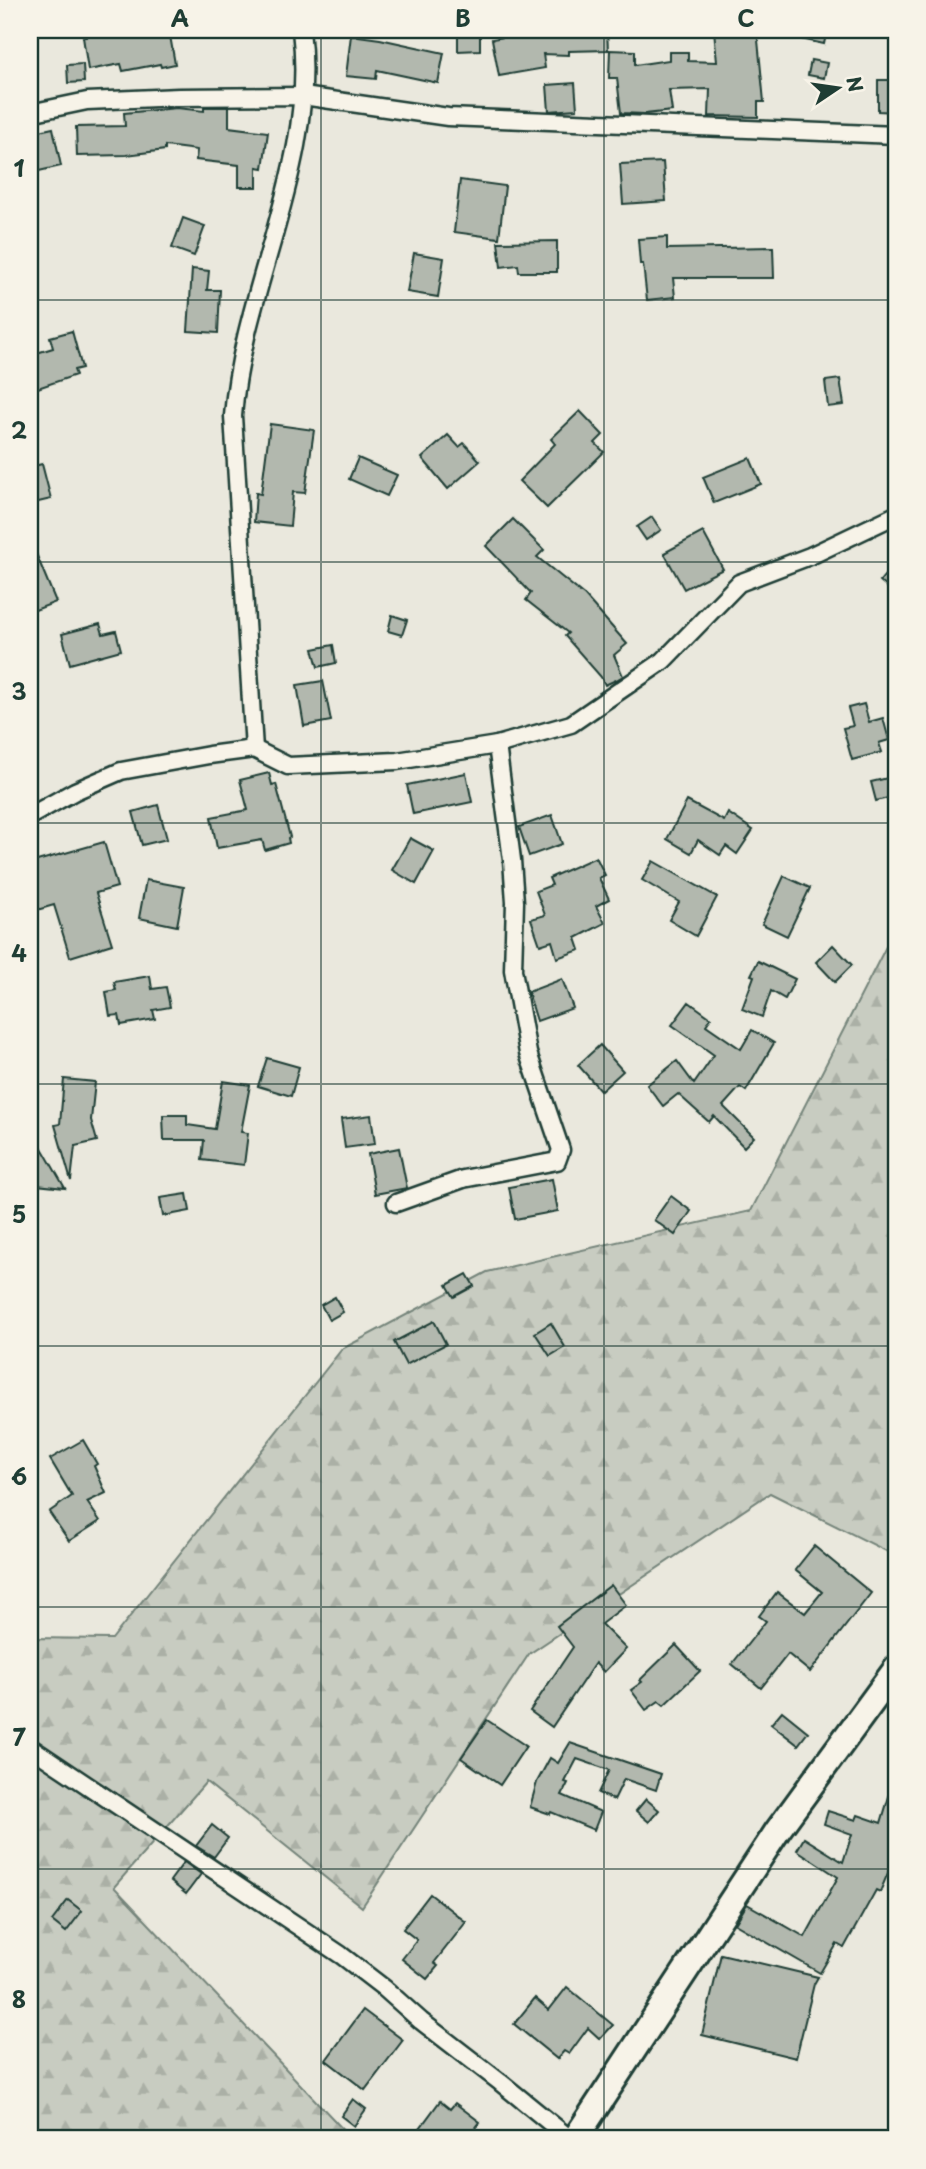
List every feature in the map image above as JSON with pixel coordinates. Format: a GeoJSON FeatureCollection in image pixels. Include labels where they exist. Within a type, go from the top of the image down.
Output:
{"type":"FeatureCollection","features":[{"type":"Feature","properties":{"kind":"main road"},"geometry":{"type":"LineString","coordinates":[[575,2139],[778,1830],[896,1669]]}},
{"type":"Feature","properties":{"kind":"street"},"geometry":{"type":"LineString","coordinates":[[254,749],[233,416],[236,380],[261,274],[289,176],[303,96],[301,30]]}},
{"type":"Feature","properties":{"kind":"street"},"geometry":{"type":"LineString","coordinates":[[30,113],[87,101],[303,96],[448,117],[896,135]]}},
{"type":"Feature","properties":{"kind":"street"},"geometry":{"type":"LineString","coordinates":[[30,816],[75,791],[121,771],[254,749],[289,766],[397,761],[497,745],[571,724],[663,661],[739,583],[810,556],[896,515]]}},
{"type":"Feature","properties":{"kind":"street"},"geometry":{"type":"LineString","coordinates":[[396,1203],[463,1179],[557,1161],[561,1150],[528,1052],[513,970],[515,902],[497,745]]}},
{"type":"Feature","properties":{"kind":"street"},"geometry":{"type":"LineString","coordinates":[[30,1747],[341,1955],[570,2139]]}},
{"type":"Feature","properties":{"kind":"green space"},"geometry":{"type":"Polygon","coordinates":[[[896,927],[896,1556],[770,1493],[529,1654],[362,1907],[206,1782],[114,1887],[352,2139],[30,2139],[30,1638],[112,1639],[342,1349],[487,1272],[751,1211],[896,927]]]}},
{"type":"Feature","properties":{"kind":"building"},"geometry":{"type":"Polygon","coordinates":[[[85,30],[169,30],[175,64],[123,71],[121,64],[88,70],[83,37],[86,37],[85,30]]]}},
{"type":"Feature","properties":{"kind":"building"},"geometry":{"type":"Polygon","coordinates":[[[458,30],[480,30],[480,50],[458,51],[458,30]]]}},
{"type":"Feature","properties":{"kind":"building"},"geometry":{"type":"Polygon","coordinates":[[[547,30],[607,30],[608,50],[569,51],[569,55],[543,54],[545,68],[499,76],[492,39],[547,30]]]}},
{"type":"Feature","properties":{"kind":"building"},"geometry":{"type":"Polygon","coordinates":[[[714,30],[757,30],[764,102],[758,102],[758,117],[709,116],[710,89],[669,90],[672,111],[621,113],[617,78],[609,78],[610,50],[635,51],[635,65],[669,60],[669,52],[688,52],[688,61],[717,62],[714,30]]]}},
{"type":"Feature","properties":{"kind":"building"},"geometry":{"type":"Polygon","coordinates":[[[787,30],[827,30],[824,44],[787,36],[787,30]]]}},
{"type":"Feature","properties":{"kind":"building"},"geometry":{"type":"Polygon","coordinates":[[[351,35],[444,53],[438,83],[377,70],[376,79],[346,76],[351,35]]]}},
{"type":"Feature","properties":{"kind":"building"},"geometry":{"type":"Polygon","coordinates":[[[811,60],[827,63],[824,78],[808,75],[811,60]]]}},
{"type":"Feature","properties":{"kind":"building"},"geometry":{"type":"Polygon","coordinates":[[[83,64],[84,82],[68,83],[67,65],[83,64]]]}},
{"type":"Feature","properties":{"kind":"building"},"geometry":{"type":"Polygon","coordinates":[[[878,80],[896,80],[896,112],[878,111],[878,80]]]}},
{"type":"Feature","properties":{"kind":"building"},"geometry":{"type":"Polygon","coordinates":[[[575,83],[577,109],[549,111],[547,85],[575,83]]]}},
{"type":"Feature","properties":{"kind":"building"},"geometry":{"type":"Polygon","coordinates":[[[204,107],[229,107],[229,127],[268,132],[263,168],[257,167],[257,187],[239,187],[239,165],[196,160],[197,150],[165,146],[165,150],[126,155],[77,156],[76,127],[125,126],[124,113],[177,108],[204,111],[204,107]]]}},
{"type":"Feature","properties":{"kind":"building"},"geometry":{"type":"Polygon","coordinates":[[[53,128],[61,166],[30,173],[30,133],[53,128]]]}},
{"type":"Feature","properties":{"kind":"building"},"geometry":{"type":"Polygon","coordinates":[[[663,162],[666,201],[623,204],[620,164],[663,162]]]}},
{"type":"Feature","properties":{"kind":"building"},"geometry":{"type":"Polygon","coordinates":[[[460,180],[505,186],[499,238],[454,232],[460,180]]]}},
{"type":"Feature","properties":{"kind":"building"},"geometry":{"type":"Polygon","coordinates":[[[183,218],[205,226],[194,256],[172,248],[183,218]]]}},
{"type":"Feature","properties":{"kind":"building"},"geometry":{"type":"Polygon","coordinates":[[[667,237],[667,249],[773,247],[774,278],[673,278],[675,297],[647,300],[638,239],[667,237]]]}},
{"type":"Feature","properties":{"kind":"building"},"geometry":{"type":"Polygon","coordinates":[[[557,241],[557,272],[519,272],[518,265],[501,267],[498,242],[557,241]]]}},
{"type":"Feature","properties":{"kind":"building"},"geometry":{"type":"Polygon","coordinates":[[[414,253],[444,258],[438,297],[407,292],[414,253]]]}},
{"type":"Feature","properties":{"kind":"building"},"geometry":{"type":"Polygon","coordinates":[[[192,269],[209,271],[207,290],[220,290],[218,333],[188,331],[192,269]]]}},
{"type":"Feature","properties":{"kind":"building"},"geometry":{"type":"Polygon","coordinates":[[[72,331],[82,368],[74,370],[76,375],[35,389],[30,373],[30,355],[53,348],[50,337],[72,331]]]}},
{"type":"Feature","properties":{"kind":"building"},"geometry":{"type":"Polygon","coordinates":[[[840,379],[844,405],[828,407],[825,381],[840,379]]]}},
{"type":"Feature","properties":{"kind":"building"},"geometry":{"type":"Polygon","coordinates":[[[580,411],[603,435],[595,443],[604,452],[547,508],[519,481],[555,444],[551,439],[580,411]]]}},
{"type":"Feature","properties":{"kind":"building"},"geometry":{"type":"Polygon","coordinates":[[[270,424],[314,430],[305,493],[293,492],[290,526],[254,522],[256,493],[261,494],[270,424]]]}},
{"type":"Feature","properties":{"kind":"building"},"geometry":{"type":"Polygon","coordinates":[[[448,435],[459,447],[464,443],[480,461],[448,489],[422,458],[448,435]]]}},
{"type":"Feature","properties":{"kind":"building"},"geometry":{"type":"Polygon","coordinates":[[[358,458],[397,475],[387,496],[349,479],[358,458]]]}},
{"type":"Feature","properties":{"kind":"building"},"geometry":{"type":"Polygon","coordinates":[[[750,458],[761,484],[714,503],[703,477],[750,458]]]}},
{"type":"Feature","properties":{"kind":"building"},"geometry":{"type":"Polygon","coordinates":[[[42,464],[51,499],[30,504],[30,467],[42,464]]]}},
{"type":"Feature","properties":{"kind":"building"},"geometry":{"type":"Polygon","coordinates":[[[652,517],[661,530],[646,540],[637,527],[652,517]]]}},
{"type":"Feature","properties":{"kind":"building"},"geometry":{"type":"Polygon","coordinates":[[[513,519],[544,550],[537,557],[585,596],[627,644],[614,655],[623,676],[605,685],[565,636],[568,633],[526,600],[531,593],[486,546],[513,519]]]}},
{"type":"Feature","properties":{"kind":"building"},"geometry":{"type":"Polygon","coordinates":[[[703,532],[723,569],[684,589],[664,553],[703,532]]]}},
{"type":"Feature","properties":{"kind":"building"},"geometry":{"type":"Polygon","coordinates":[[[30,539],[56,602],[30,612],[30,539]]]}},
{"type":"Feature","properties":{"kind":"building"},"geometry":{"type":"Polygon","coordinates":[[[896,562],[896,595],[880,581],[896,562]]]}},
{"type":"Feature","properties":{"kind":"building"},"geometry":{"type":"Polygon","coordinates":[[[392,615],[407,620],[402,635],[388,631],[392,615]]]}},
{"type":"Feature","properties":{"kind":"building"},"geometry":{"type":"Polygon","coordinates":[[[100,624],[103,634],[116,631],[121,650],[70,664],[62,634],[100,624]]]}},
{"type":"Feature","properties":{"kind":"building"},"geometry":{"type":"Polygon","coordinates":[[[333,645],[336,663],[318,667],[313,649],[333,645]]]}},
{"type":"Feature","properties":{"kind":"building"},"geometry":{"type":"Polygon","coordinates":[[[323,681],[331,721],[304,726],[297,685],[323,681]]]}},
{"type":"Feature","properties":{"kind":"building"},"geometry":{"type":"Polygon","coordinates":[[[864,704],[869,722],[883,718],[889,740],[879,743],[882,752],[852,760],[843,728],[853,726],[848,708],[864,704]]]}},
{"type":"Feature","properties":{"kind":"building"},"geometry":{"type":"Polygon","coordinates":[[[269,773],[272,785],[276,784],[290,837],[289,843],[265,850],[262,840],[217,848],[211,817],[248,810],[240,780],[269,773]]]}},
{"type":"Feature","properties":{"kind":"building"},"geometry":{"type":"Polygon","coordinates":[[[466,773],[472,802],[413,814],[407,785],[466,773]]]}},
{"type":"Feature","properties":{"kind":"building"},"geometry":{"type":"Polygon","coordinates":[[[896,776],[896,796],[876,801],[871,782],[896,776]]]}},
{"type":"Feature","properties":{"kind":"building"},"geometry":{"type":"Polygon","coordinates":[[[687,801],[724,821],[728,813],[753,830],[737,854],[726,846],[720,855],[698,840],[691,853],[667,839],[687,801]]]}},
{"type":"Feature","properties":{"kind":"building"},"geometry":{"type":"Polygon","coordinates":[[[158,805],[167,839],[142,845],[133,812],[158,805]]]}},
{"type":"Feature","properties":{"kind":"building"},"geometry":{"type":"Polygon","coordinates":[[[552,815],[562,844],[529,856],[519,827],[552,815]]]}},
{"type":"Feature","properties":{"kind":"building"},"geometry":{"type":"Polygon","coordinates":[[[410,838],[434,851],[416,884],[392,870],[410,838]]]}},
{"type":"Feature","properties":{"kind":"building"},"geometry":{"type":"Polygon","coordinates":[[[104,842],[117,887],[96,893],[112,944],[70,957],[54,905],[37,910],[30,886],[30,863],[104,842]]]}},
{"type":"Feature","properties":{"kind":"building"},"geometry":{"type":"Polygon","coordinates":[[[596,857],[605,875],[599,878],[609,899],[596,906],[605,923],[576,938],[580,950],[557,958],[552,941],[540,945],[531,919],[545,915],[536,891],[552,885],[549,878],[596,857]]]}},
{"type":"Feature","properties":{"kind":"building"},"geometry":{"type":"Polygon","coordinates":[[[653,861],[717,897],[696,936],[669,920],[679,902],[642,880],[653,861]]]}},
{"type":"Feature","properties":{"kind":"building"},"geometry":{"type":"Polygon","coordinates":[[[784,876],[810,888],[787,936],[762,924],[784,876]]]}},
{"type":"Feature","properties":{"kind":"building"},"geometry":{"type":"Polygon","coordinates":[[[146,880],[184,887],[177,926],[139,918],[146,880]]]}},
{"type":"Feature","properties":{"kind":"building"},"geometry":{"type":"Polygon","coordinates":[[[833,945],[852,965],[835,982],[816,962],[833,945]]]}},
{"type":"Feature","properties":{"kind":"building"},"geometry":{"type":"Polygon","coordinates":[[[758,961],[795,979],[785,999],[771,991],[762,1017],[742,1009],[754,976],[751,975],[758,961]]]}},
{"type":"Feature","properties":{"kind":"building"},"geometry":{"type":"Polygon","coordinates":[[[150,976],[152,989],[166,987],[170,1007],[153,1010],[155,1019],[121,1025],[119,1015],[110,1016],[106,992],[116,990],[114,982],[150,976]]]}},
{"type":"Feature","properties":{"kind":"building"},"geometry":{"type":"Polygon","coordinates":[[[562,979],[573,1008],[537,1021],[528,992],[562,979]]]}},
{"type":"Feature","properties":{"kind":"building"},"geometry":{"type":"Polygon","coordinates":[[[689,1002],[711,1018],[706,1025],[741,1049],[752,1030],[774,1043],[746,1091],[740,1087],[723,1106],[754,1137],[744,1147],[714,1116],[709,1122],[678,1094],[663,1106],[647,1085],[677,1061],[694,1084],[714,1055],[672,1025],[689,1002]]]}},
{"type":"Feature","properties":{"kind":"building"},"geometry":{"type":"Polygon","coordinates":[[[600,1045],[623,1071],[601,1091],[578,1065],[600,1045]]]}},
{"type":"Feature","properties":{"kind":"building"},"geometry":{"type":"Polygon","coordinates":[[[267,1058],[299,1067],[291,1096],[258,1086],[267,1058]]]}},
{"type":"Feature","properties":{"kind":"building"},"geometry":{"type":"Polygon","coordinates":[[[64,1079],[95,1082],[91,1120],[97,1141],[75,1146],[71,1181],[55,1125],[60,1124],[64,1079]]]}},
{"type":"Feature","properties":{"kind":"building"},"geometry":{"type":"Polygon","coordinates":[[[223,1081],[250,1085],[241,1132],[248,1133],[244,1165],[202,1160],[204,1140],[164,1140],[163,1115],[187,1115],[187,1125],[215,1129],[223,1081]]]}},
{"type":"Feature","properties":{"kind":"building"},"geometry":{"type":"Polygon","coordinates":[[[371,1115],[375,1144],[345,1148],[341,1119],[371,1115]]]}},
{"type":"Feature","properties":{"kind":"building"},"geometry":{"type":"Polygon","coordinates":[[[42,1148],[65,1188],[37,1185],[42,1148]]]}},
{"type":"Feature","properties":{"kind":"building"},"geometry":{"type":"Polygon","coordinates":[[[399,1148],[407,1188],[375,1194],[368,1154],[399,1148]]]}},
{"type":"Feature","properties":{"kind":"building"},"geometry":{"type":"Polygon","coordinates":[[[552,1179],[558,1211],[515,1219],[509,1187],[552,1179]]]}},
{"type":"Feature","properties":{"kind":"building"},"geometry":{"type":"Polygon","coordinates":[[[187,1194],[190,1211],[163,1216],[160,1198],[187,1194]]]}},
{"type":"Feature","properties":{"kind":"building"},"geometry":{"type":"Polygon","coordinates":[[[671,1196],[691,1211],[675,1235],[654,1220],[671,1196]]]}},
{"type":"Feature","properties":{"kind":"building"},"geometry":{"type":"Polygon","coordinates":[[[467,1274],[474,1286],[454,1297],[447,1285],[467,1274]]]}},
{"type":"Feature","properties":{"kind":"building"},"geometry":{"type":"Polygon","coordinates":[[[335,1297],[343,1312],[329,1320],[321,1305],[335,1297]]]}},
{"type":"Feature","properties":{"kind":"building"},"geometry":{"type":"Polygon","coordinates":[[[434,1321],[446,1344],[406,1365],[394,1342],[434,1321]]]}},
{"type":"Feature","properties":{"kind":"building"},"geometry":{"type":"Polygon","coordinates":[[[551,1323],[565,1347],[550,1356],[535,1333],[551,1323]]]}},
{"type":"Feature","properties":{"kind":"building"},"geometry":{"type":"Polygon","coordinates":[[[83,1440],[97,1464],[94,1466],[106,1493],[87,1502],[100,1521],[69,1541],[49,1512],[72,1496],[50,1459],[83,1440]]]}},
{"type":"Feature","properties":{"kind":"building"},"geometry":{"type":"Polygon","coordinates":[[[814,1546],[871,1593],[810,1672],[788,1654],[761,1688],[732,1664],[766,1621],[759,1616],[777,1592],[805,1613],[822,1592],[795,1570],[814,1546]]]}},
{"type":"Feature","properties":{"kind":"building"},"geometry":{"type":"Polygon","coordinates":[[[611,1585],[626,1605],[601,1624],[626,1649],[604,1672],[595,1663],[552,1727],[530,1711],[573,1647],[557,1626],[611,1585]]]}},
{"type":"Feature","properties":{"kind":"building"},"geometry":{"type":"Polygon","coordinates":[[[676,1645],[700,1671],[664,1705],[659,1701],[646,1710],[631,1690],[642,1682],[640,1680],[676,1645]]]}},
{"type":"Feature","properties":{"kind":"building"},"geometry":{"type":"Polygon","coordinates":[[[782,1711],[808,1732],[798,1745],[771,1724],[782,1711]]]}},
{"type":"Feature","properties":{"kind":"building"},"geometry":{"type":"Polygon","coordinates":[[[487,1720],[526,1746],[500,1785],[461,1758],[487,1720]]]}},
{"type":"Feature","properties":{"kind":"building"},"geometry":{"type":"Polygon","coordinates":[[[570,1743],[661,1774],[656,1790],[624,1779],[614,1800],[598,1793],[609,1770],[577,1759],[565,1782],[568,1783],[562,1795],[601,1812],[594,1830],[551,1812],[550,1814],[530,1807],[537,1782],[550,1758],[558,1763],[570,1743]]]}},
{"type":"Feature","properties":{"kind":"building"},"geometry":{"type":"Polygon","coordinates":[[[893,1783],[896,1783],[896,1854],[880,1892],[876,1890],[844,1948],[837,1944],[820,1973],[735,1924],[747,1904],[805,1937],[838,1877],[797,1850],[804,1838],[843,1862],[852,1834],[824,1824],[828,1811],[856,1820],[858,1815],[881,1823],[893,1783]]]}},
{"type":"Feature","properties":{"kind":"building"},"geometry":{"type":"Polygon","coordinates":[[[646,1799],[659,1810],[649,1822],[636,1811],[646,1799]]]}},
{"type":"Feature","properties":{"kind":"building"},"geometry":{"type":"Polygon","coordinates":[[[212,1825],[228,1838],[214,1857],[196,1846],[212,1825]]]}},
{"type":"Feature","properties":{"kind":"building"},"geometry":{"type":"Polygon","coordinates":[[[184,1862],[201,1874],[186,1894],[170,1881],[184,1862]]]}},
{"type":"Feature","properties":{"kind":"building"},"geometry":{"type":"Polygon","coordinates":[[[430,1894],[466,1922],[434,1963],[438,1966],[427,1979],[402,1959],[417,1940],[403,1929],[430,1894]]]}},
{"type":"Feature","properties":{"kind":"building"},"geometry":{"type":"Polygon","coordinates":[[[68,1900],[82,1911],[66,1932],[52,1921],[68,1900]]]}},
{"type":"Feature","properties":{"kind":"building"},"geometry":{"type":"Polygon","coordinates":[[[721,1954],[818,1977],[796,2058],[702,2035],[721,1954]]]}},
{"type":"Feature","properties":{"kind":"building"},"geometry":{"type":"Polygon","coordinates":[[[567,1987],[613,2025],[600,2039],[588,2028],[569,2054],[564,2051],[557,2059],[514,2024],[535,1998],[549,2010],[567,1987]]]}},
{"type":"Feature","properties":{"kind":"building"},"geometry":{"type":"Polygon","coordinates":[[[363,2010],[403,2040],[365,2090],[326,2060],[363,2010]]]}},
{"type":"Feature","properties":{"kind":"building"},"geometry":{"type":"Polygon","coordinates":[[[353,2099],[366,2109],[354,2126],[341,2116],[353,2099]]]}},
{"type":"Feature","properties":{"kind":"building"},"geometry":{"type":"Polygon","coordinates":[[[440,2101],[450,2109],[455,2103],[480,2122],[467,2139],[412,2139],[440,2101]]]}}]}
